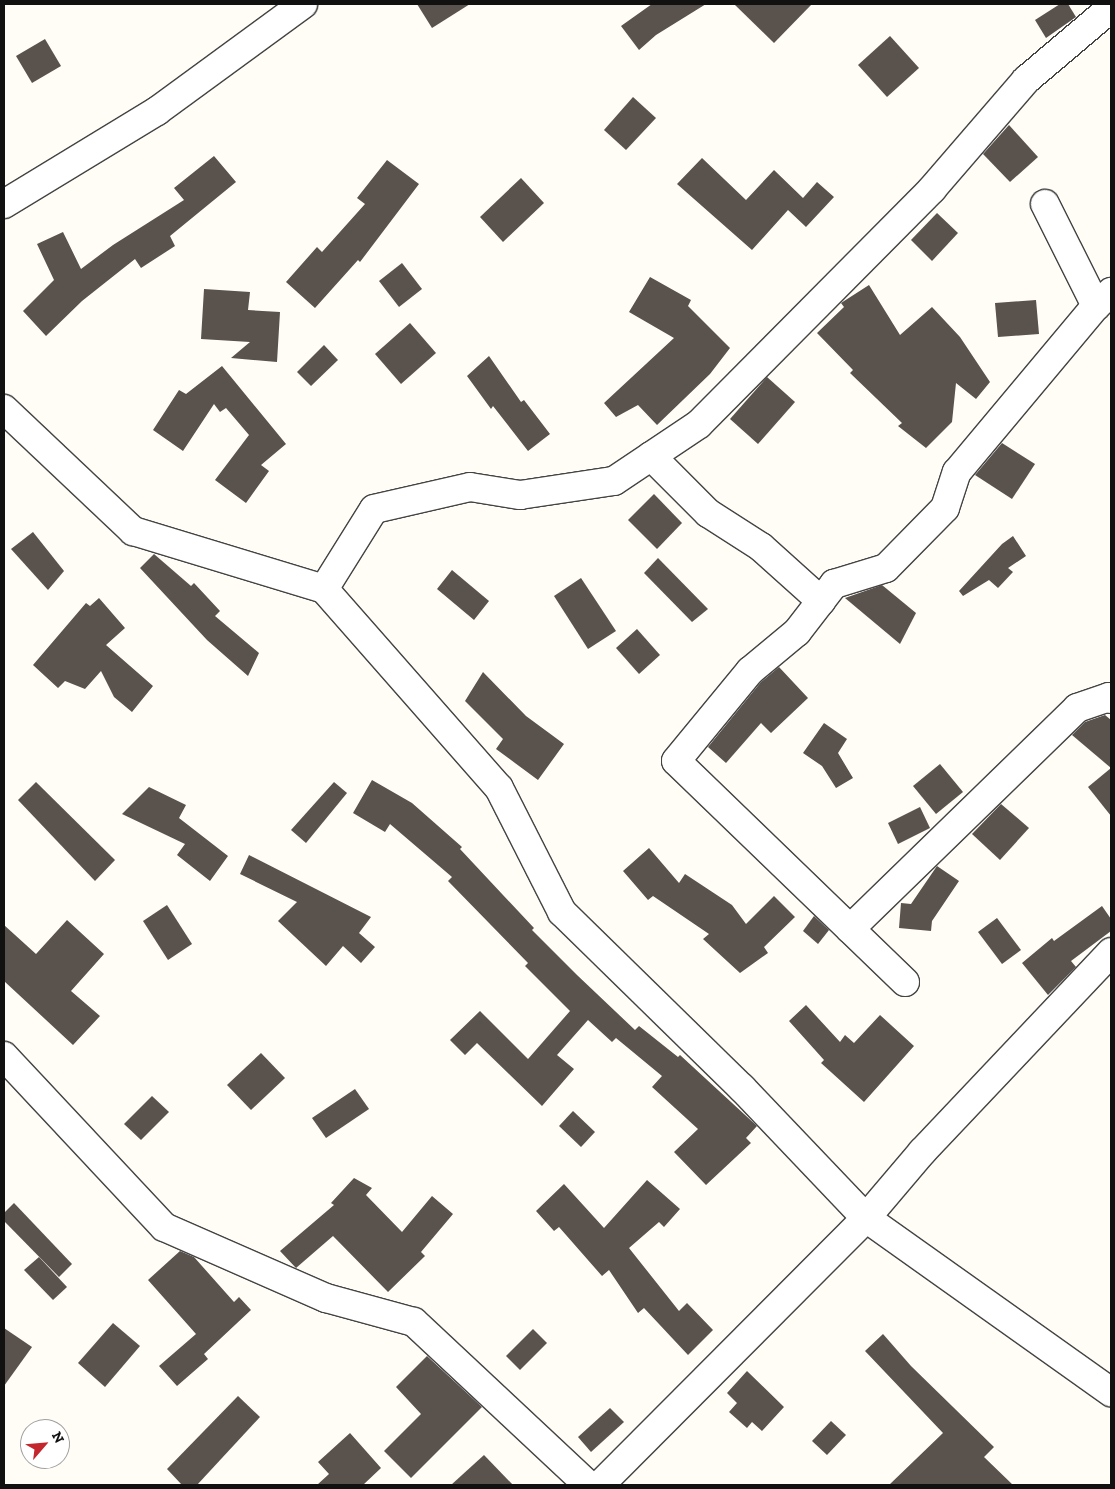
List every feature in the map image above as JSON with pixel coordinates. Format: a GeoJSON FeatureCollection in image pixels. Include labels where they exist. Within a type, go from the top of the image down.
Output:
{"type":"FeatureCollection","features":[{"type":"Feature","properties":{"kind":"street"},"geometry":{"type":"LineString","coordinates":[[4,204],[157,111],[303,4]]}},
{"type":"Feature","properties":{"kind":"street"},"geometry":{"type":"LineString","coordinates":[[324,590],[374,509],[470,487],[520,496],[614,481],[699,424],[932,189],[1026,80],[1111,8]]}},
{"type":"Feature","properties":{"kind":"street"},"geometry":{"type":"LineString","coordinates":[[905,982],[676,761],[750,671],[798,632],[834,584],[886,568],[945,508],[957,472],[1103,299],[1045,204]]}},
{"type":"Feature","properties":{"kind":"street"},"geometry":{"type":"LineString","coordinates":[[4,409],[133,531],[324,590],[499,788],[562,912],[742,1088],[866,1218],[1111,1392]]}},
{"type":"Feature","properties":{"kind":"street"},"geometry":{"type":"LineString","coordinates":[[651,456],[708,513],[761,547],[821,601]]}},
{"type":"Feature","properties":{"kind":"street"},"geometry":{"type":"LineString","coordinates":[[850,929],[1077,708],[1109,697],[1111,699]]}},
{"type":"Feature","properties":{"kind":"street"},"geometry":{"type":"LineString","coordinates":[[600,1485],[866,1218],[922,1152],[1111,952]]}},
{"type":"Feature","properties":{"kind":"street"},"geometry":{"type":"LineString","coordinates":[[4,1056],[164,1227],[326,1298],[414,1322],[588,1485]]}},
{"type":"Feature","properties":{"kind":"building"},"geometry":{"type":"Polygon","coordinates":[[[417,4],[470,4],[432,28],[417,4]]]}},
{"type":"Feature","properties":{"kind":"building"},"geometry":{"type":"Polygon","coordinates":[[[652,4],[706,4],[656,35],[639,50],[621,26],[652,4]]]}},
{"type":"Feature","properties":{"kind":"building"},"geometry":{"type":"Polygon","coordinates":[[[734,4],[812,4],[774,43],[734,4]]]}},
{"type":"Feature","properties":{"kind":"building"},"geometry":{"type":"Polygon","coordinates":[[[1060,4],[1068,4],[1076,17],[1046,38],[1035,20],[1060,4]]]}},
{"type":"Feature","properties":{"kind":"building"},"geometry":{"type":"Polygon","coordinates":[[[890,36],[919,68],[887,97],[858,65],[890,36]]]}},
{"type":"Feature","properties":{"kind":"building"},"geometry":{"type":"Polygon","coordinates":[[[45,39],[61,66],[32,83],[16,56],[45,39]]]}},
{"type":"Feature","properties":{"kind":"building"},"geometry":{"type":"Polygon","coordinates":[[[633,97],[656,118],[626,150],[604,130],[633,97]]]}},
{"type":"Feature","properties":{"kind":"building"},"geometry":{"type":"Polygon","coordinates":[[[1009,125],[1038,157],[1010,182],[983,154],[1009,125]]]}},
{"type":"Feature","properties":{"kind":"building"},"geometry":{"type":"Polygon","coordinates":[[[214,156],[236,182],[170,236],[175,246],[141,268],[135,259],[82,301],[46,336],[23,311],[54,280],[37,244],[63,232],[81,269],[113,245],[184,200],[174,188],[214,156]]]}},
{"type":"Feature","properties":{"kind":"building"},"geometry":{"type":"Polygon","coordinates":[[[702,158],[746,200],[774,170],[803,198],[817,182],[834,197],[806,227],[788,210],[752,250],[677,184],[702,158]]]}},
{"type":"Feature","properties":{"kind":"building"},"geometry":{"type":"Polygon","coordinates":[[[387,160],[419,184],[360,262],[358,260],[315,308],[286,282],[317,247],[322,252],[365,204],[357,198],[387,160]]]}},
{"type":"Feature","properties":{"kind":"building"},"geometry":{"type":"Polygon","coordinates":[[[521,178],[544,203],[503,242],[480,217],[521,178]]]}},
{"type":"Feature","properties":{"kind":"building"},"geometry":{"type":"Polygon","coordinates":[[[937,213],[958,233],[932,261],[911,240],[937,213]]]}},
{"type":"Feature","properties":{"kind":"building"},"geometry":{"type":"Polygon","coordinates":[[[402,263],[422,289],[399,307],[379,281],[402,263]]]}},
{"type":"Feature","properties":{"kind":"building"},"geometry":{"type":"Polygon","coordinates":[[[650,277],[691,300],[688,306],[730,348],[710,374],[657,425],[638,405],[616,417],[604,403],[674,338],[629,312],[650,277]]]}},
{"type":"Feature","properties":{"kind":"building"},"geometry":{"type":"Polygon","coordinates":[[[869,285],[900,335],[932,307],[960,337],[990,382],[976,399],[956,383],[952,422],[926,448],[898,426],[902,423],[850,373],[853,370],[817,333],[844,307],[841,303],[869,285]]]}},
{"type":"Feature","properties":{"kind":"building"},"geometry":{"type":"Polygon","coordinates":[[[204,289],[250,292],[248,310],[280,312],[277,362],[231,358],[250,342],[201,339],[204,289]]]}},
{"type":"Feature","properties":{"kind":"building"},"geometry":{"type":"Polygon","coordinates":[[[1036,300],[1039,334],[998,337],[995,303],[1036,300]]]}},
{"type":"Feature","properties":{"kind":"building"},"geometry":{"type":"Polygon","coordinates":[[[410,323],[436,353],[401,384],[375,354],[410,323]]]}},
{"type":"Feature","properties":{"kind":"building"},"geometry":{"type":"Polygon","coordinates":[[[324,345],[338,360],[311,386],[297,372],[324,345]]]}},
{"type":"Feature","properties":{"kind":"building"},"geometry":{"type":"Polygon","coordinates":[[[489,356],[521,402],[524,400],[550,434],[528,451],[493,406],[491,409],[467,376],[489,356]]]}},
{"type":"Feature","properties":{"kind":"building"},"geometry":{"type":"Polygon","coordinates":[[[222,366],[286,444],[261,465],[269,471],[246,503],[215,480],[249,435],[226,408],[220,412],[214,404],[183,451],[153,430],[179,390],[186,394],[222,366]]]}},
{"type":"Feature","properties":{"kind":"building"},"geometry":{"type":"Polygon","coordinates":[[[767,377],[795,402],[758,444],[730,419],[767,377]]]}},
{"type":"Feature","properties":{"kind":"building"},"geometry":{"type":"Polygon","coordinates":[[[1002,443],[1035,464],[1012,499],[975,475],[1002,443]]]}},
{"type":"Feature","properties":{"kind":"building"},"geometry":{"type":"Polygon","coordinates":[[[654,494],[682,523],[657,549],[628,520],[654,494]]]}},
{"type":"Feature","properties":{"kind":"building"},"geometry":{"type":"Polygon","coordinates":[[[33,532],[64,571],[48,590],[11,549],[33,532]]]}},
{"type":"Feature","properties":{"kind":"building"},"geometry":{"type":"Polygon","coordinates":[[[1013,536],[1026,556],[1008,568],[1013,572],[998,588],[989,580],[963,596],[959,591],[1002,544],[1013,536]]]}},
{"type":"Feature","properties":{"kind":"building"},"geometry":{"type":"Polygon","coordinates":[[[154,554],[191,586],[194,583],[220,611],[215,616],[259,653],[248,676],[207,640],[140,568],[154,554]]]}},
{"type":"Feature","properties":{"kind":"building"},"geometry":{"type":"Polygon","coordinates":[[[658,558],[708,609],[692,622],[644,573],[658,558]]]}},
{"type":"Feature","properties":{"kind":"building"},"geometry":{"type":"Polygon","coordinates":[[[452,570],[489,601],[474,620],[437,589],[452,570]]]}},
{"type":"Feature","properties":{"kind":"building"},"geometry":{"type":"Polygon","coordinates":[[[581,578],[616,631],[588,649],[554,596],[581,578]]]}},
{"type":"Feature","properties":{"kind":"building"},"geometry":{"type":"Polygon","coordinates":[[[882,585],[916,613],[900,644],[845,598],[882,585]]]}},
{"type":"Feature","properties":{"kind":"building"},"geometry":{"type":"Polygon","coordinates":[[[99,598],[125,628],[106,645],[153,686],[132,712],[114,697],[101,671],[85,689],[65,681],[58,688],[33,665],[86,603],[90,606],[99,598]]]}},
{"type":"Feature","properties":{"kind":"building"},"geometry":{"type":"Polygon","coordinates":[[[637,629],[660,655],[639,674],[616,648],[637,629]]]}},
{"type":"Feature","properties":{"kind":"building"},"geometry":{"type":"Polygon","coordinates":[[[779,667],[808,698],[771,733],[761,723],[726,763],[708,747],[761,682],[779,667]]]}},
{"type":"Feature","properties":{"kind":"building"},"geometry":{"type":"Polygon","coordinates":[[[483,672],[526,716],[564,744],[538,780],[496,749],[503,739],[465,701],[483,672]]]}},
{"type":"Feature","properties":{"kind":"building"},"geometry":{"type":"Polygon","coordinates":[[[1105,715],[1111,720],[1111,768],[1072,735],[1085,722],[1105,715]]]}},
{"type":"Feature","properties":{"kind":"building"},"geometry":{"type":"Polygon","coordinates":[[[824,723],[847,739],[838,753],[853,778],[836,788],[822,766],[803,753],[824,723]]]}},
{"type":"Feature","properties":{"kind":"building"},"geometry":{"type":"Polygon","coordinates":[[[940,764],[963,792],[936,814],[913,786],[940,764]]]}},
{"type":"Feature","properties":{"kind":"building"},"geometry":{"type":"Polygon","coordinates":[[[1111,768],[1111,816],[1088,787],[1111,768]]]}},
{"type":"Feature","properties":{"kind":"building"},"geometry":{"type":"Polygon","coordinates":[[[372,780],[412,803],[462,847],[460,849],[534,928],[532,930],[635,1030],[639,1026],[678,1057],[680,1055],[757,1126],[746,1138],[751,1143],[706,1185],[674,1152],[698,1129],[652,1087],[662,1076],[616,1038],[612,1042],[588,1020],[557,1055],[574,1069],[542,1106],[477,1043],[465,1055],[450,1040],[480,1011],[528,1059],[570,1011],[525,966],[528,963],[448,881],[452,877],[390,824],[385,832],[353,813],[372,780]]]}},
{"type":"Feature","properties":{"kind":"building"},"geometry":{"type":"Polygon","coordinates":[[[36,782],[115,860],[95,881],[18,800],[36,782]]]}},
{"type":"Feature","properties":{"kind":"building"},"geometry":{"type":"Polygon","coordinates":[[[334,782],[347,793],[306,843],[291,830],[334,782]]]}},
{"type":"Feature","properties":{"kind":"building"},"geometry":{"type":"Polygon","coordinates":[[[149,787],[186,805],[179,818],[228,856],[210,881],[177,855],[185,844],[122,814],[149,787]]]}},
{"type":"Feature","properties":{"kind":"building"},"geometry":{"type":"Polygon","coordinates":[[[1001,804],[1029,828],[1000,860],[972,834],[1001,804]]]}},
{"type":"Feature","properties":{"kind":"building"},"geometry":{"type":"Polygon","coordinates":[[[920,807],[930,828],[898,844],[888,823],[920,807]]]}},
{"type":"Feature","properties":{"kind":"building"},"geometry":{"type":"Polygon","coordinates":[[[649,848],[679,883],[685,874],[732,905],[746,924],[774,896],[795,917],[764,947],[768,953],[740,973],[703,939],[709,934],[653,896],[648,900],[623,871],[649,848]]]}},
{"type":"Feature","properties":{"kind":"building"},"geometry":{"type":"Polygon","coordinates":[[[249,855],[371,917],[359,933],[375,947],[361,963],[343,946],[326,966],[278,921],[297,902],[240,874],[249,855]]]}},
{"type":"Feature","properties":{"kind":"building"},"geometry":{"type":"Polygon","coordinates":[[[937,866],[959,881],[932,921],[931,931],[899,928],[901,903],[911,904],[937,866]]]}},
{"type":"Feature","properties":{"kind":"building"},"geometry":{"type":"Polygon","coordinates":[[[167,905],[192,944],[168,960],[143,921],[167,905]]]}},
{"type":"Feature","properties":{"kind":"building"},"geometry":{"type":"Polygon","coordinates":[[[1102,906],[1111,919],[1111,931],[1071,961],[1076,967],[1048,995],[1022,963],[1052,938],[1054,941],[1102,906]]]}},
{"type":"Feature","properties":{"kind":"building"},"geometry":{"type":"Polygon","coordinates":[[[814,916],[829,930],[818,944],[803,931],[814,916]]]}},
{"type":"Feature","properties":{"kind":"building"},"geometry":{"type":"Polygon","coordinates":[[[997,918],[1021,950],[1002,964],[978,932],[997,918]]]}},
{"type":"Feature","properties":{"kind":"building"},"geometry":{"type":"Polygon","coordinates":[[[67,920],[104,954],[71,991],[100,1016],[73,1045],[4,981],[4,925],[36,954],[67,920]]]}},
{"type":"Feature","properties":{"kind":"building"},"geometry":{"type":"Polygon","coordinates":[[[806,1005],[840,1042],[845,1035],[854,1043],[880,1015],[914,1046],[864,1102],[821,1063],[824,1060],[789,1021],[806,1005]]]}},
{"type":"Feature","properties":{"kind":"building"},"geometry":{"type":"Polygon","coordinates":[[[261,1053],[285,1078],[251,1110],[227,1085],[261,1053]]]}},
{"type":"Feature","properties":{"kind":"building"},"geometry":{"type":"Polygon","coordinates":[[[355,1089],[369,1109],[326,1138],[312,1118],[355,1089]]]}},
{"type":"Feature","properties":{"kind":"building"},"geometry":{"type":"Polygon","coordinates":[[[152,1096],[169,1112],[141,1140],[124,1124],[152,1096]]]}},
{"type":"Feature","properties":{"kind":"building"},"geometry":{"type":"Polygon","coordinates":[[[573,1111],[595,1132],[581,1147],[559,1126],[573,1111]]]}},
{"type":"Feature","properties":{"kind":"building"},"geometry":{"type":"Polygon","coordinates":[[[354,1178],[372,1188],[366,1195],[402,1232],[432,1196],[453,1214],[421,1252],[425,1256],[388,1292],[333,1236],[296,1268],[280,1251],[334,1205],[331,1203],[354,1178]]]}},
{"type":"Feature","properties":{"kind":"building"},"geometry":{"type":"Polygon","coordinates":[[[647,1180],[680,1209],[664,1227],[659,1222],[629,1248],[679,1311],[687,1303],[713,1330],[688,1355],[644,1308],[638,1313],[609,1270],[602,1276],[559,1227],[554,1231],[536,1211],[564,1184],[604,1228],[647,1180]]]}},
{"type":"Feature","properties":{"kind":"building"},"geometry":{"type":"Polygon","coordinates":[[[14,1203],[72,1264],[59,1277],[4,1221],[4,1213],[14,1203]]]}},
{"type":"Feature","properties":{"kind":"building"},"geometry":{"type":"Polygon","coordinates":[[[180,1251],[194,1257],[234,1302],[239,1297],[251,1310],[204,1354],[208,1359],[177,1386],[159,1366],[196,1334],[148,1280],[180,1251]]]}},
{"type":"Feature","properties":{"kind":"building"},"geometry":{"type":"Polygon","coordinates":[[[39,1257],[67,1287],[53,1300],[24,1270],[39,1257]]]}},
{"type":"Feature","properties":{"kind":"building"},"geometry":{"type":"Polygon","coordinates":[[[113,1323],[140,1346],[105,1387],[78,1363],[113,1323]]]}},
{"type":"Feature","properties":{"kind":"building"},"geometry":{"type":"Polygon","coordinates":[[[4,1328],[32,1347],[4,1386],[4,1328]]]}},
{"type":"Feature","properties":{"kind":"building"},"geometry":{"type":"Polygon","coordinates":[[[533,1329],[547,1343],[520,1370],[506,1356],[533,1329]]]}},
{"type":"Feature","properties":{"kind":"building"},"geometry":{"type":"Polygon","coordinates":[[[883,1334],[911,1366],[994,1447],[984,1457],[1013,1485],[889,1485],[943,1433],[865,1351],[883,1334]]]}},
{"type":"Feature","properties":{"kind":"building"},"geometry":{"type":"Polygon","coordinates":[[[427,1356],[482,1407],[411,1478],[384,1451],[421,1414],[396,1387],[427,1356]]]}},
{"type":"Feature","properties":{"kind":"building"},"geometry":{"type":"Polygon","coordinates":[[[747,1371],[784,1407],[762,1431],[752,1422],[747,1428],[729,1412],[737,1403],[727,1393],[747,1371]]]}},
{"type":"Feature","properties":{"kind":"building"},"geometry":{"type":"Polygon","coordinates":[[[238,1396],[260,1417],[197,1485],[182,1485],[167,1469],[238,1396]]]}},
{"type":"Feature","properties":{"kind":"building"},"geometry":{"type":"Polygon","coordinates":[[[610,1408],[624,1422],[591,1452],[578,1437],[610,1408]]]}},
{"type":"Feature","properties":{"kind":"building"},"geometry":{"type":"Polygon","coordinates":[[[831,1421],[846,1435],[827,1455],[812,1441],[831,1421]]]}},
{"type":"Feature","properties":{"kind":"building"},"geometry":{"type":"Polygon","coordinates":[[[350,1433],[381,1468],[363,1485],[317,1485],[329,1474],[318,1462],[350,1433]]]}},
{"type":"Feature","properties":{"kind":"building"},"geometry":{"type":"Polygon","coordinates":[[[484,1455],[513,1485],[451,1485],[484,1455]]]}}]}
